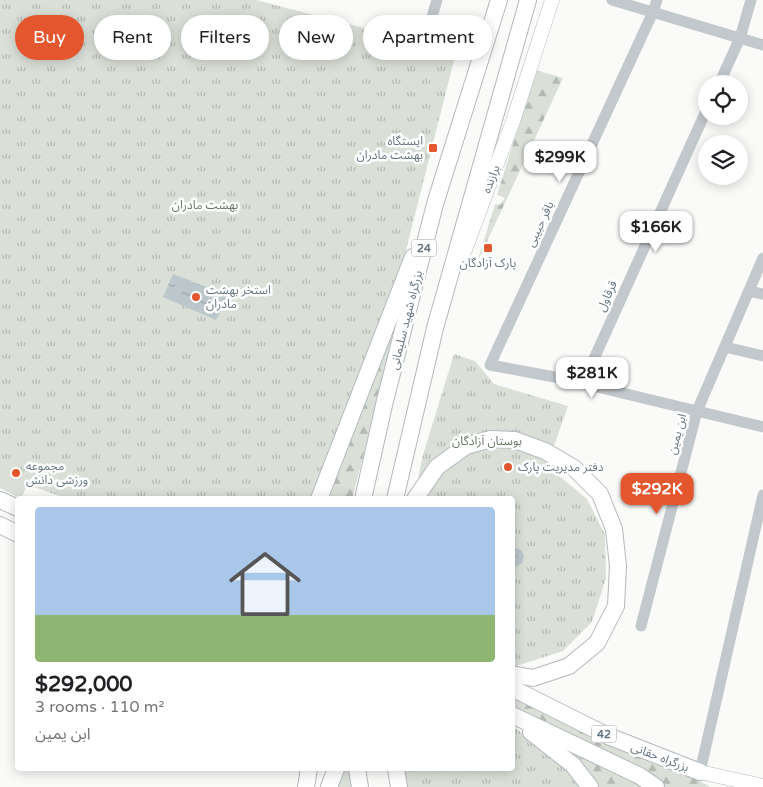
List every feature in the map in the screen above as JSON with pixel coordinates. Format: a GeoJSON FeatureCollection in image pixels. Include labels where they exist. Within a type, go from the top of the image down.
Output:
{"type":"FeatureCollection","features":[{"type":"Feature","properties":{"kind":"highway","name":"بزرگراه شهید سلیمانی"},"geometry":{"type":"LineString","coordinates":[[364,496],[384,405],[435,204],[499,0]]}},
{"type":"Feature","properties":{"kind":"highway","name":"24"},"geometry":{"type":"LineString","coordinates":[[396,496],[435,328],[528,0]]}},
{"type":"Feature","properties":{"kind":"highway"},"geometry":{"type":"LineString","coordinates":[[321,496],[435,204]]}},
{"type":"Feature","properties":{"kind":"highway"},"geometry":{"type":"LineString","coordinates":[[417,496],[437,467],[466,446],[491,439],[515,440],[545,451],[574,468],[600,494],[614,529],[618,566],[616,606],[597,643],[569,666],[533,678],[515,675]]}},
{"type":"Feature","properties":{"kind":"highway"},"geometry":{"type":"LineString","coordinates":[[0,500],[15,507]]}},
{"type":"Feature","properties":{"kind":"highway"},"geometry":{"type":"LineString","coordinates":[[0,525],[15,532]]}},
{"type":"Feature","properties":{"kind":"highway","name":"بزرگراه حقانی"},"geometry":{"type":"LineString","coordinates":[[515,690],[608,736],[700,772]]}},
{"type":"Feature","properties":{"kind":"highway","name":"بزرگراه حقانی"},"geometry":{"type":"LineString","coordinates":[[515,716],[640,776],[656,787]]}},
{"type":"Feature","properties":{"kind":"highway"},"geometry":{"type":"LineString","coordinates":[[515,721],[572,765],[590,787]]}},
{"type":"Feature","properties":{"kind":"highway"},"geometry":{"type":"LineString","coordinates":[[306,787],[309,771]]}},
{"type":"Feature","properties":{"kind":"highway"},"geometry":{"type":"LineString","coordinates":[[330,787],[335,771]]}},
{"type":"Feature","properties":{"kind":"highway"},"geometry":{"type":"LineString","coordinates":[[357,771],[360,787]]}},
{"type":"Feature","properties":{"kind":"highway"},"geometry":{"type":"LineString","coordinates":[[389,771],[391,787]]}},
{"type":"Feature","properties":{"kind":"highway"},"geometry":{"type":"LineString","coordinates":[[396,771],[399,787]]}},
{"type":"Feature","properties":{"kind":"main road","name":"برازنده"},"geometry":{"type":"LineString","coordinates":[[435,328],[513,121],[552,0]]}},
{"type":"Feature","properties":{"kind":"main road"},"geometry":{"type":"LineString","coordinates":[[700,772],[725,783],[763,786]]}},
{"type":"Feature","properties":{"kind":"street"},"geometry":{"type":"LineString","coordinates":[[432,15],[437,0]]}},
{"type":"Feature","properties":{"kind":"street"},"geometry":{"type":"LineString","coordinates":[[612,0],[763,45]]}},
{"type":"Feature","properties":{"kind":"street","name":"باقر حبیبی"},"geometry":{"type":"LineString","coordinates":[[583,383],[490,365],[657,0]]}},
{"type":"Feature","properties":{"kind":"street"},"geometry":{"type":"LineString","coordinates":[[723,75],[740,38],[751,0]]}},
{"type":"Feature","properties":{"kind":"street","name":"قرقاول"},"geometry":{"type":"LineString","coordinates":[[583,383],[700,125]]}},
{"type":"Feature","properties":{"kind":"street","name":"ابن یمین"},"geometry":{"type":"LineString","coordinates":[[641,626],[697,411],[763,258]]}},
{"type":"Feature","properties":{"kind":"street"},"geometry":{"type":"LineString","coordinates":[[749,290],[763,294]]}},
{"type":"Feature","properties":{"kind":"street"},"geometry":{"type":"LineString","coordinates":[[725,347],[763,356]]}},
{"type":"Feature","properties":{"kind":"street"},"geometry":{"type":"LineString","coordinates":[[583,383],[763,427]]}},
{"type":"Feature","properties":{"kind":"street"},"geometry":{"type":"LineString","coordinates":[[700,772],[763,495]]}},
{"type":"Feature","properties":{"kind":"green space","name":"بهشت مادران"},"geometry":{"type":"Polygon","coordinates":[[[0,0],[256,0],[314,15],[279,15],[279,60],[353,60],[353,25],[363,28],[363,60],[454,60],[405,254],[378,334],[315,496],[60,496],[0,475],[0,0]]]}},
{"type":"Feature","properties":{"kind":"green space"},"geometry":{"type":"Polygon","coordinates":[[[536,70],[563,78],[477,263],[495,204],[500,205],[505,198],[497,195],[536,70]]]}},
{"type":"Feature","properties":{"kind":"green space"},"geometry":{"type":"Polygon","coordinates":[[[414,260],[353,496],[326,496],[414,260]]]}},
{"type":"Feature","properties":{"kind":"green space","name":"بوستان آزادگان"},"geometry":{"type":"Polygon","coordinates":[[[454,354],[475,361],[494,384],[568,406],[547,466],[587,499],[605,535],[606,578],[592,622],[563,651],[515,666],[515,496],[415,496],[423,455],[454,354]]]}},
{"type":"Feature","properties":{"kind":"green space","name":"مجموعه ورزشی دانش"},"geometry":{"type":"Polygon","coordinates":[[[0,440],[39,458],[22,496],[15,496],[0,488],[0,440]]]}},
{"type":"Feature","properties":{"kind":"green space"},"geometry":{"type":"Polygon","coordinates":[[[515,697],[686,773],[710,787],[662,787],[515,712],[515,697]]]}},
{"type":"Feature","properties":{"kind":"green space"},"geometry":{"type":"Polygon","coordinates":[[[515,728],[549,751],[587,787],[404,787],[400,771],[515,771],[515,728]]]}},
{"type":"Feature","properties":{"kind":"green space"},"geometry":{"type":"Polygon","coordinates":[[[556,745],[612,766],[649,787],[596,787],[556,745]]]}},
{"type":"Feature","properties":{"kind":"green space"},"geometry":{"type":"Polygon","coordinates":[[[338,771],[351,771],[353,787],[334,787],[338,771]]]}},
{"type":"Feature","properties":{"kind":"water","name":"استخر بهشت مادران"},"geometry":{"type":"Polygon","coordinates":[[[173,274],[229,296],[216,320],[163,297],[173,274]]]}},
{"type":"Feature","properties":{"kind":"water"},"geometry":{"type":"Polygon","coordinates":[[[515,548],[521,550],[524,556],[522,563],[515,567],[515,548]]]}},
{"type":"Feature","properties":{"kind":"place","name":"ایستگاه بهشت مادران"},"geometry":{"type":"Point","coordinates":[433,148]}},
{"type":"Feature","properties":{"kind":"place","name":"پارک آزادگان"},"geometry":{"type":"Point","coordinates":[488,248]}},
{"type":"Feature","properties":{"kind":"place","name":"استخر بهشت مادران"},"geometry":{"type":"Point","coordinates":[196,297]}},
{"type":"Feature","properties":{"kind":"place","name":"دفتر مدیریت پارک"},"geometry":{"type":"Point","coordinates":[508,467]}},
{"type":"Feature","properties":{"kind":"place","name":"مجموعه ورزشی دانش"},"geometry":{"type":"Point","coordinates":[16,473]}}]}
